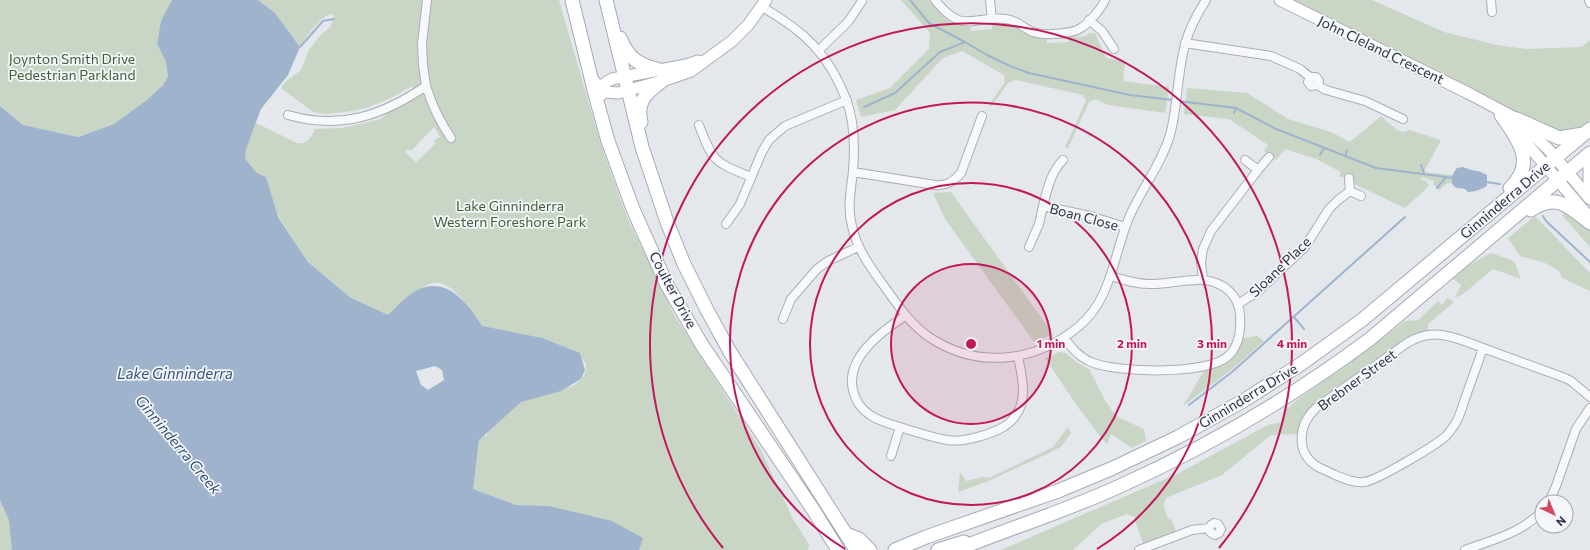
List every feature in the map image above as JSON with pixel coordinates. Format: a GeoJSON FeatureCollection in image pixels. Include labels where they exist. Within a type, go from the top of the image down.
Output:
{"type":"FeatureCollection","features":[{"type":"Feature","properties":{"kind":"main road","name":"Coulter Drive"},"geometry":{"type":"LineString","coordinates":[[572,0],[608,141],[633,209],[665,279],[702,345],[838,550]]}},
{"type":"Feature","properties":{"kind":"main road","name":"Coulter Drive"},"geometry":{"type":"LineString","coordinates":[[606,0],[642,148],[667,222],[687,269],[730,352],[856,550]]}},
{"type":"Feature","properties":{"kind":"main road"},"geometry":{"type":"LineString","coordinates":[[612,23],[625,50],[632,58],[661,75],[648,91],[639,110],[644,137],[642,148]]}},
{"type":"Feature","properties":{"kind":"main road"},"geometry":{"type":"LineString","coordinates":[[1481,219],[1517,181],[1522,174],[1524,166],[1523,152],[1516,135],[1501,115]]}},
{"type":"Feature","properties":{"kind":"main road"},"geometry":{"type":"LineString","coordinates":[[1517,119],[1559,138],[1588,131]]}},
{"type":"Feature","properties":{"kind":"main road","name":"Ginninderra Drive"},"geometry":{"type":"LineString","coordinates":[[895,550],[926,537],[1058,491],[1112,468],[1166,444],[1215,418],[1270,385],[1331,343],[1392,296],[1481,219],[1588,131]]}},
{"type":"Feature","properties":{"kind":"main road","name":"Ginninderra Drive"},"geometry":{"type":"LineString","coordinates":[[956,550],[1119,487],[1226,434],[1278,403],[1339,361],[1393,320],[1590,154]]}},
{"type":"Feature","properties":{"kind":"main road"},"geometry":{"type":"LineString","coordinates":[[1590,167],[1590,189]]}},
{"type":"Feature","properties":{"kind":"main road"},"geometry":{"type":"LineString","coordinates":[[1495,235],[1540,204],[1553,201],[1564,203],[1590,223]]}},
{"type":"Feature","properties":{"kind":"main road"},"geometry":{"type":"LineString","coordinates":[[828,534],[830,550]]}},
{"type":"Feature","properties":{"kind":"main road"},"geometry":{"type":"LineString","coordinates":[[846,534],[859,539],[870,550]]}},
{"type":"Feature","properties":{"kind":"main road"},"geometry":{"type":"LineString","coordinates":[[938,550],[961,542],[980,540]]}},
{"type":"Feature","properties":{"kind":"street"},"geometry":{"type":"LineString","coordinates":[[427,0],[422,44],[426,86],[433,106],[451,138]]}},
{"type":"Feature","properties":{"kind":"street"},"geometry":{"type":"LineString","coordinates":[[935,0],[943,10],[954,19],[970,22],[1004,18],[1012,20],[1034,32],[1042,34],[1073,31],[1082,28],[1105,0]]}},
{"type":"Feature","properties":{"kind":"street"},"geometry":{"type":"LineString","coordinates":[[990,0],[992,20]]}},
{"type":"Feature","properties":{"kind":"street"},"geometry":{"type":"LineString","coordinates":[[600,89],[604,82],[612,78],[624,76],[661,75],[691,71],[706,58],[732,41],[748,25],[764,4],[819,50],[835,74],[846,100],[853,128],[854,147],[849,209],[851,224],[858,247],[905,316],[929,337],[951,349],[981,357],[1018,356],[1042,350],[1064,338],[1080,326],[1101,299],[1111,276],[1125,227],[1132,209],[1160,161],[1168,143],[1185,42],[1196,16],[1206,0]]}},
{"type":"Feature","properties":{"kind":"street","name":"John Cleland Crescent"},"geometry":{"type":"LineString","coordinates":[[1280,0],[1483,100],[1517,119],[1533,134],[1551,162]]}},
{"type":"Feature","properties":{"kind":"street"},"geometry":{"type":"LineString","coordinates":[[1492,0],[1492,12]]}},
{"type":"Feature","properties":{"kind":"street"},"geometry":{"type":"LineString","coordinates":[[819,50],[848,22],[862,1]]}},
{"type":"Feature","properties":{"kind":"street"},"geometry":{"type":"LineString","coordinates":[[1089,20],[1102,31],[1114,49]]}},
{"type":"Feature","properties":{"kind":"street"},"geometry":{"type":"LineString","coordinates":[[1185,42],[1271,56],[1300,69],[1310,77],[1314,76],[1319,81],[1317,85],[1326,90],[1365,101],[1403,119]]}},
{"type":"Feature","properties":{"kind":"street"},"geometry":{"type":"LineString","coordinates":[[600,89],[609,93],[618,93],[661,75]]}},
{"type":"Feature","properties":{"kind":"street"},"geometry":{"type":"LineString","coordinates":[[592,79],[600,89],[610,131],[608,141]]}},
{"type":"Feature","properties":{"kind":"street"},"geometry":{"type":"LineString","coordinates":[[288,115],[314,121],[335,122],[354,120],[371,115],[394,105],[426,86]]}},
{"type":"Feature","properties":{"kind":"street"},"geometry":{"type":"LineString","coordinates":[[726,224],[740,204],[751,176],[769,140],[779,130],[797,120],[846,100]]}},
{"type":"Feature","properties":{"kind":"street","name":"John Cleland Crescent"},"geometry":{"type":"LineString","coordinates":[[1483,100],[1551,162]]}},
{"type":"Feature","properties":{"kind":"street"},"geometry":{"type":"LineString","coordinates":[[852,172],[935,185],[948,184],[955,180],[960,173],[982,116]]}},
{"type":"Feature","properties":{"kind":"street"},"geometry":{"type":"LineString","coordinates":[[699,125],[710,153],[716,160],[726,166],[751,176]]}},
{"type":"Feature","properties":{"kind":"street"},"geometry":{"type":"LineString","coordinates":[[1203,280],[1203,249],[1211,231],[1269,157]]}},
{"type":"Feature","properties":{"kind":"street","name":"Boan Close"},"geometry":{"type":"LineString","coordinates":[[1029,247],[1039,224],[1043,206],[1054,173],[1064,160]]}},
{"type":"Feature","properties":{"kind":"street"},"geometry":{"type":"LineString","coordinates":[[1245,160],[1258,170]]}},
{"type":"Feature","properties":{"kind":"street"},"geometry":{"type":"LineString","coordinates":[[1551,162],[1563,176],[1590,218]]}},
{"type":"Feature","properties":{"kind":"street"},"geometry":{"type":"LineString","coordinates":[[1563,176],[1590,199]]}},
{"type":"Feature","properties":{"kind":"street"},"geometry":{"type":"LineString","coordinates":[[1349,178],[1350,191],[1361,196]]}},
{"type":"Feature","properties":{"kind":"street","name":"Sloane Place"},"geometry":{"type":"LineString","coordinates":[[1238,304],[1257,292],[1305,246],[1329,209],[1350,191]]}},
{"type":"Feature","properties":{"kind":"street","name":"Boan Close"},"geometry":{"type":"LineString","coordinates":[[1043,206],[1090,216],[1125,227]]}},
{"type":"Feature","properties":{"kind":"street"},"geometry":{"type":"LineString","coordinates":[[783,319],[791,299],[817,269],[828,261],[858,247]]}},
{"type":"Feature","properties":{"kind":"street"},"geometry":{"type":"LineString","coordinates":[[1064,338],[1080,355],[1100,365],[1146,370],[1172,370],[1211,365],[1220,362],[1229,356],[1235,348],[1238,338],[1240,317],[1238,304],[1234,296],[1226,288],[1216,282],[1203,280],[1150,284],[1136,283],[1111,276]]}},
{"type":"Feature","properties":{"kind":"street"},"geometry":{"type":"LineString","coordinates":[[905,316],[885,330],[868,346],[853,371],[852,380],[854,395],[866,412],[880,421],[936,438],[954,441],[966,440],[1005,426],[1018,412],[1023,396],[1023,385],[1018,356]]}},
{"type":"Feature","properties":{"kind":"street","name":"Brebner Street"},"geometry":{"type":"LineString","coordinates":[[1484,348],[1456,422],[1446,436],[1437,443],[1379,478],[1366,482],[1356,482],[1340,477],[1318,467],[1308,457],[1303,448],[1301,439],[1302,429],[1309,415],[1316,408],[1412,340],[1429,334],[1441,334],[1453,337],[1484,348],[1565,378],[1571,381],[1590,397]]}},
{"type":"Feature","properties":{"kind":"street"},"geometry":{"type":"LineString","coordinates":[[1552,494],[1576,429],[1590,408]]}},
{"type":"Feature","properties":{"kind":"street"},"geometry":{"type":"LineString","coordinates":[[891,456],[900,427]]}},
{"type":"Feature","properties":{"kind":"street"},"geometry":{"type":"LineString","coordinates":[[1465,550],[1517,531],[1534,519]]}},
{"type":"Feature","properties":{"kind":"street"},"geometry":{"type":"LineString","coordinates":[[1140,550],[1155,547],[1192,530],[1209,528]]}},
{"type":"Feature","properties":{"kind":"green space","name":"Joynton Smith Drive Pedestrian Parkland"},"geometry":{"type":"Polygon","coordinates":[[[0,0],[173,0],[158,35],[159,48],[166,62],[168,77],[155,95],[114,124],[77,137],[23,125],[0,106],[0,0]]]}},
{"type":"Feature","properties":{"kind":"green space","name":"Lake Ginninderra Western Foreshore Park"},"geometry":{"type":"Polygon","coordinates":[[[258,0],[559,0],[601,145],[627,217],[674,315],[761,450],[793,519],[809,544],[808,550],[635,550],[549,506],[516,505],[472,489],[479,440],[484,435],[487,437],[487,429],[509,403],[574,385],[584,375],[586,363],[580,357],[481,328],[472,312],[458,294],[449,287],[440,283],[432,283],[423,288],[398,321],[361,304],[357,300],[354,300],[353,303],[351,298],[308,262],[248,169],[243,152],[256,123],[297,143],[304,143],[309,139],[315,129],[342,128],[381,119],[416,97],[412,86],[391,98],[366,108],[326,114],[313,112],[281,88],[286,81],[301,70],[309,50],[318,38],[331,26],[334,16],[332,14],[323,18],[309,33],[300,47],[275,13],[258,0]],[[434,127],[412,150],[410,151],[408,149],[405,152],[416,162],[436,143],[433,141],[440,137],[434,127]]]}},
{"type":"Feature","properties":{"kind":"green space"},"geometry":{"type":"Polygon","coordinates":[[[901,0],[929,0],[946,19],[956,25],[970,27],[971,31],[992,29],[992,24],[1009,24],[1015,26],[1032,37],[1047,39],[1047,43],[1069,42],[1069,37],[1086,36],[1089,33],[1095,33],[1106,58],[1125,61],[1123,81],[1169,87],[1165,113],[1108,105],[1096,99],[1089,102],[1068,148],[1065,147],[1086,101],[1083,95],[1016,80],[1008,83],[991,107],[989,105],[1005,82],[1004,75],[962,51],[943,58],[895,110],[861,117],[856,100],[890,88],[929,49],[930,33],[901,0]]]}},
{"type":"Feature","properties":{"kind":"green space"},"geometry":{"type":"Polygon","coordinates":[[[1291,0],[1372,0],[1444,32],[1497,45],[1526,49],[1582,47],[1590,40],[1590,120],[1581,127],[1565,135],[1515,112],[1471,88],[1291,0]]]}},
{"type":"Feature","properties":{"kind":"green space"},"geometry":{"type":"Polygon","coordinates":[[[1187,88],[1247,93],[1288,119],[1331,132],[1350,142],[1381,116],[1397,130],[1403,132],[1409,130],[1441,140],[1424,172],[1453,175],[1451,182],[1453,184],[1448,183],[1439,190],[1433,184],[1434,181],[1422,177],[1421,179],[1426,181],[1429,186],[1405,208],[1352,183],[1349,176],[1339,177],[1341,172],[1316,159],[1285,149],[1276,160],[1264,151],[1268,145],[1229,119],[1184,114],[1187,88]]]}},
{"type":"Feature","properties":{"kind":"green space"},"geometry":{"type":"Polygon","coordinates":[[[951,192],[1053,334],[1034,342],[945,219],[933,193],[951,192]]]}},
{"type":"Feature","properties":{"kind":"green space"},"geometry":{"type":"Polygon","coordinates":[[[1569,211],[1590,230],[1590,247],[1562,215],[1569,211]]]}},
{"type":"Feature","properties":{"kind":"green space"},"geometry":{"type":"Polygon","coordinates":[[[1535,216],[1590,273],[1590,291],[1562,278],[1559,271],[1545,263],[1520,256],[1508,238],[1535,216]]]}},
{"type":"Feature","properties":{"kind":"green space"},"geometry":{"type":"Polygon","coordinates":[[[1491,253],[1514,261],[1521,279],[1493,269],[1463,294],[1455,298],[1461,285],[1453,279],[1469,265],[1491,253]]]}},
{"type":"Feature","properties":{"kind":"green space"},"geometry":{"type":"Polygon","coordinates":[[[1448,298],[1454,302],[1428,324],[1428,330],[1413,336],[1331,393],[1308,411],[1300,423],[1298,434],[1271,435],[1222,475],[1166,498],[1163,505],[1169,520],[1171,519],[1177,533],[1144,546],[1134,517],[1127,514],[1101,524],[1073,550],[1001,550],[1179,473],[1268,425],[1281,422],[1284,411],[1301,397],[1346,366],[1405,321],[1418,320],[1438,301],[1442,305],[1448,298]]]}},
{"type":"Feature","properties":{"kind":"green space"},"geometry":{"type":"Polygon","coordinates":[[[1257,336],[1264,341],[1231,370],[1183,406],[1205,369],[1220,365],[1229,360],[1243,338],[1257,336]]]}},
{"type":"Feature","properties":{"kind":"green space"},"geometry":{"type":"Polygon","coordinates":[[[1059,352],[1066,353],[1076,362],[1089,369],[1106,402],[1116,416],[1144,429],[1146,441],[1132,448],[1111,434],[1107,445],[1080,410],[1045,358],[1059,352]]]}},
{"type":"Feature","properties":{"kind":"green space"},"geometry":{"type":"Polygon","coordinates":[[[1068,427],[1071,433],[1061,447],[986,482],[958,492],[960,472],[966,481],[982,477],[989,478],[1053,447],[1068,427]]]}},
{"type":"Feature","properties":{"kind":"green space"},"geometry":{"type":"Polygon","coordinates":[[[0,498],[29,550],[0,550],[0,498]]]}},
{"type":"Feature","properties":{"kind":"water","name":"Lake Ginninderra"},"geometry":{"type":"Polygon","coordinates":[[[172,0],[258,0],[275,13],[300,47],[288,75],[261,109],[246,149],[245,159],[257,173],[266,177],[278,217],[308,262],[351,298],[388,315],[411,294],[423,288],[433,286],[452,292],[461,299],[476,316],[482,326],[542,338],[580,353],[585,370],[581,379],[561,391],[521,402],[479,440],[473,489],[516,505],[549,506],[612,521],[643,538],[639,550],[12,550],[9,520],[0,500],[0,106],[23,125],[78,137],[114,124],[147,100],[162,86],[168,77],[166,62],[157,44],[161,21],[172,0]],[[435,366],[416,371],[421,385],[428,390],[444,380],[442,370],[435,366]]]}},
{"type":"Feature","properties":{"kind":"water"},"geometry":{"type":"Polygon","coordinates":[[[1463,167],[1487,175],[1487,186],[1468,192],[1465,189],[1455,187],[1452,183],[1453,175],[1457,168],[1463,167]]]}},
{"type":"Feature","properties":{"kind":"waterway"},"geometry":{"type":"LineString","coordinates":[[910,0],[929,23],[965,42]]}},
{"type":"Feature","properties":{"kind":"waterway"},"geometry":{"type":"LineString","coordinates":[[300,47],[323,21],[334,19]]}},
{"type":"Feature","properties":{"kind":"waterway"},"geometry":{"type":"LineString","coordinates":[[864,107],[895,93],[940,52],[965,42],[987,55],[1029,73],[1130,95],[1173,100]]}},
{"type":"Feature","properties":{"kind":"waterway"},"geometry":{"type":"LineString","coordinates":[[1178,101],[1236,108],[1276,129],[1376,168],[1454,178]]}},
{"type":"Feature","properties":{"kind":"waterway"},"geometry":{"type":"LineString","coordinates":[[1234,113],[1236,108]]}},
{"type":"Feature","properties":{"kind":"waterway"},"geometry":{"type":"LineString","coordinates":[[1320,155],[1324,148]]}},
{"type":"Feature","properties":{"kind":"waterway"},"geometry":{"type":"LineString","coordinates":[[1345,156],[1347,150]]}},
{"type":"Feature","properties":{"kind":"waterway"},"geometry":{"type":"LineString","coordinates":[[1421,165],[1424,173]]}},
{"type":"Feature","properties":{"kind":"waterway"},"geometry":{"type":"LineString","coordinates":[[1437,188],[1446,177]]}},
{"type":"Feature","properties":{"kind":"waterway"},"geometry":{"type":"LineString","coordinates":[[1486,182],[1500,184]]}},
{"type":"Feature","properties":{"kind":"waterway"},"geometry":{"type":"LineString","coordinates":[[1543,216],[1546,221],[1590,262]]}},
{"type":"Feature","properties":{"kind":"waterway"},"geometry":{"type":"LineString","coordinates":[[1189,405],[1232,372],[1405,217]]}},
{"type":"Feature","properties":{"kind":"waterway"},"geometry":{"type":"LineString","coordinates":[[1294,317],[1304,329]]}},
{"type":"Feature","properties":{"kind":"water label","name":"Ginninderra Creek"},"geometry":{"type":"Point","coordinates":[178,445]}}]}
